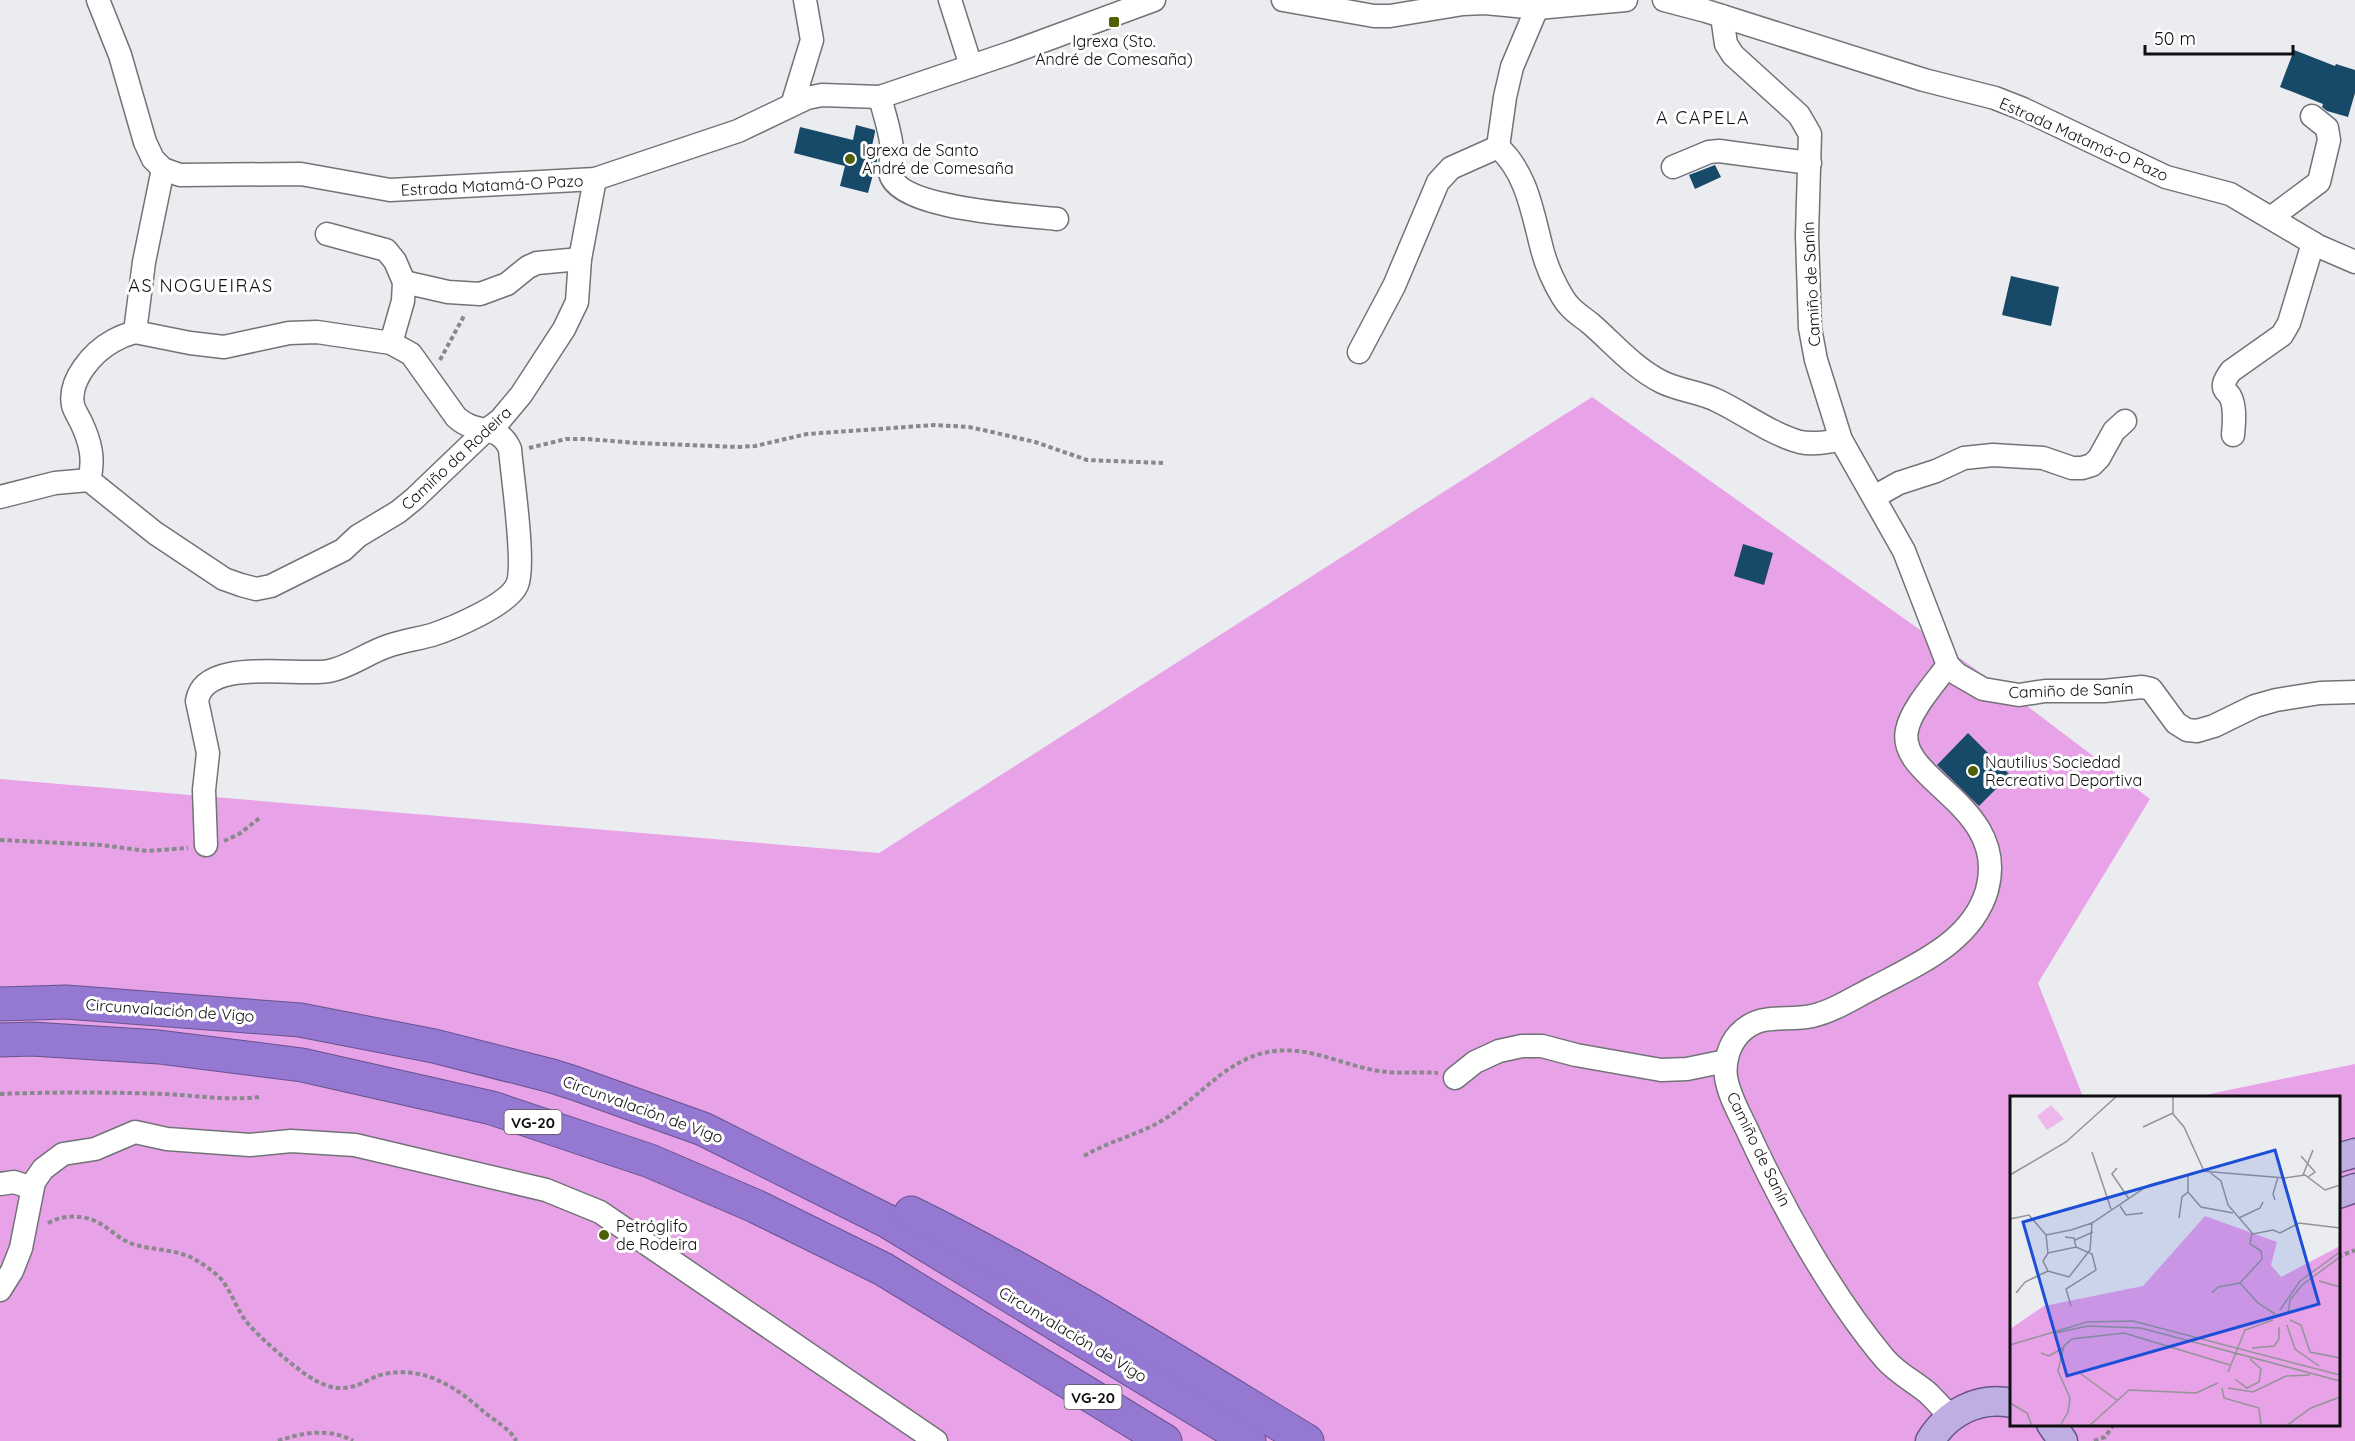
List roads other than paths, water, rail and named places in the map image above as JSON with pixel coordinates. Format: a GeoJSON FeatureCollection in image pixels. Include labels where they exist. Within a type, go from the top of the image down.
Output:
{"type":"FeatureCollection","features":[{"type":"Feature","properties":{"kind":"highway","name":"Circunvalación de Vigo"},"geometry":{"type":"LineString","coordinates":[[0,1004],[66,1002],[300,1020],[434,1046],[552,1076],[703,1128],[887,1221],[1249,1441]]}},
{"type":"Feature","properties":{"kind":"highway","name":"VG-20"},"geometry":{"type":"LineString","coordinates":[[0,1040],[32,1039],[159,1047],[302,1065],[492,1108],[650,1161],[755,1206],[883,1269],[1165,1441]]}},
{"type":"Feature","properties":{"kind":"highway"},"geometry":{"type":"LineString","coordinates":[[703,1128],[775,1146],[960,1237],[1169,1357],[1307,1441]]}},
{"type":"Feature","properties":{"kind":"main road"},"geometry":{"type":"LineString","coordinates":[[2340,1157],[2355,1153]]}},
{"type":"Feature","properties":{"kind":"main road"},"geometry":{"type":"LineString","coordinates":[[2340,1193],[2355,1188]]}},
{"type":"Feature","properties":{"kind":"main road"},"geometry":{"type":"LineString","coordinates":[[1930,1441],[1950,1416],[1967,1407],[1985,1402],[2009,1400]]}},
{"type":"Feature","properties":{"kind":"main road"},"geometry":{"type":"LineString","coordinates":[[2052,1426],[2063,1441],[2070,1426]]}},
{"type":"Feature","properties":{"kind":"street"},"geometry":{"type":"LineString","coordinates":[[98,0],[120,55],[145,142],[153,159],[163,169],[154,208],[135,332]]}},
{"type":"Feature","properties":{"kind":"street"},"geometry":{"type":"LineString","coordinates":[[793,102],[812,40],[805,0]]}},
{"type":"Feature","properties":{"kind":"street"},"geometry":{"type":"LineString","coordinates":[[950,0],[970,66]]}},
{"type":"Feature","properties":{"kind":"street","name":"Estrada Matamá-O Pazo"},"geometry":{"type":"LineString","coordinates":[[163,169],[180,175],[301,174],[390,190],[595,179],[738,131],[793,102],[822,95],[880,97],[1154,0]]}},
{"type":"Feature","properties":{"kind":"street"},"geometry":{"type":"LineString","coordinates":[[1283,0],[1374,16],[1390,16],[1463,4],[1500,4],[1537,8],[1626,0]]}},
{"type":"Feature","properties":{"kind":"street","name":"Estrada Matamá-O Pazo"},"geometry":{"type":"LineString","coordinates":[[1664,0],[1693,4],[1722,16],[1924,80],[1995,98],[2023,108],[2166,177],[2230,194],[2313,243],[2355,262]]}},
{"type":"Feature","properties":{"kind":"street"},"geometry":{"type":"LineString","coordinates":[[1359,352],[1394,286],[1438,182],[1451,168],[1498,147],[1512,67],[1537,8]]}},
{"type":"Feature","properties":{"kind":"street","name":"Camiño de Sanín"},"geometry":{"type":"LineString","coordinates":[[1722,16],[1726,44],[1733,55],[1806,124],[1811,142],[1807,236],[1810,328],[1818,367],[1841,440],[1904,551],[1948,665],[1957,674],[1975,685],[2000,693],[2019,695],[2045,691],[2104,691],[2142,687],[2151,689],[2176,723],[2187,730],[2197,731],[2214,726],[2255,706],[2276,700],[2320,693],[2355,692]]}},
{"type":"Feature","properties":{"kind":"street"},"geometry":{"type":"LineString","coordinates":[[880,97],[892,151],[890,172],[894,182],[903,190],[917,198],[939,205],[1056,219]]}},
{"type":"Feature","properties":{"kind":"street"},"geometry":{"type":"LineString","coordinates":[[2272,217],[2319,182],[2329,140],[2327,128],[2312,116]]}},
{"type":"Feature","properties":{"kind":"street"},"geometry":{"type":"LineString","coordinates":[[1498,147],[1515,165],[1535,214],[1541,247],[1552,276],[1563,298],[1574,312],[1590,323],[1641,368],[1661,381],[1682,390],[1715,399],[1782,435],[1800,442],[1814,444],[1841,440]]}},
{"type":"Feature","properties":{"kind":"street"},"geometry":{"type":"LineString","coordinates":[[1672,167],[1709,152],[1719,151],[1809,163]]}},
{"type":"Feature","properties":{"kind":"street","name":"Camiño da Rodeira"},"geometry":{"type":"LineString","coordinates":[[89,480],[146,526],[209,570],[232,582],[256,589],[271,586],[343,550],[358,536],[398,512],[509,411],[572,314],[577,302],[580,260],[595,179]]}},
{"type":"Feature","properties":{"kind":"street"},"geometry":{"type":"LineString","coordinates":[[327,234],[386,250],[395,261],[404,282],[403,301],[391,343]]}},
{"type":"Feature","properties":{"kind":"street"},"geometry":{"type":"LineString","coordinates":[[2233,435],[2234,418],[2230,397],[2225,392],[2226,379],[2231,371],[2282,335],[2289,323],[2313,243]]}},
{"type":"Feature","properties":{"kind":"street"},"geometry":{"type":"LineString","coordinates":[[404,282],[448,292],[480,294],[507,284],[537,262],[580,260]]}},
{"type":"Feature","properties":{"kind":"street"},"geometry":{"type":"LineString","coordinates":[[0,497],[55,483],[89,480],[92,471],[92,449],[73,404],[74,390],[81,372],[95,355],[112,341],[135,332],[224,347],[289,333],[391,343],[411,354],[456,417],[469,427],[496,432],[503,436],[510,449],[521,567],[517,587],[511,595],[496,605],[433,634],[388,646],[343,668],[313,673],[250,672],[211,680],[203,686],[198,692],[197,701],[207,753],[204,790],[206,846]]}},
{"type":"Feature","properties":{"kind":"street"},"geometry":{"type":"LineString","coordinates":[[1875,497],[1899,483],[1936,471],[1964,458],[1993,455],[2043,458],[2072,468],[2092,465],[2099,458],[2114,431],[2125,421]]}},
{"type":"Feature","properties":{"kind":"street"},"geometry":{"type":"LineString","coordinates":[[1455,1078],[1475,1062],[1499,1051],[1522,1046],[1542,1046],[1576,1055],[1661,1070],[1687,1069],[1726,1061],[1733,1042],[1749,1026],[1762,1020],[1810,1016],[1829,1010],[1932,957],[1955,939],[1978,911],[1987,889],[1989,877],[1985,840],[1977,823],[1908,751],[1906,731],[1912,716],[1948,665]]}},
{"type":"Feature","properties":{"kind":"street","name":"Camiño de Sanín"},"geometry":{"type":"LineString","coordinates":[[1726,1061],[1728,1087],[1764,1168],[1830,1284],[1892,1366],[1928,1394],[1950,1416]]}},
{"type":"Feature","properties":{"kind":"street"},"geometry":{"type":"LineString","coordinates":[[0,1290],[12,1271],[23,1235],[32,1188],[43,1169],[63,1154],[95,1149],[135,1132],[167,1139],[250,1145],[291,1141],[355,1145],[546,1190],[600,1212],[936,1441]]}},
{"type":"Feature","properties":{"kind":"street"},"geometry":{"type":"LineString","coordinates":[[0,1184],[14,1182],[32,1188]]}},
{"type":"Feature","properties":{"kind":"place","name":"Igrexa (Sto. André de Comesaña)"},"geometry":{"type":"Point","coordinates":[1114,22]}},
{"type":"Feature","properties":{"kind":"place","name":"Igrexa de Santo André de Comesaña"},"geometry":{"type":"Point","coordinates":[850,159]}},
{"type":"Feature","properties":{"kind":"place","name":"Nautilius Sociedad Recreativa Deportiva"},"geometry":{"type":"Point","coordinates":[1973,771]}},
{"type":"Feature","properties":{"kind":"place","name":"Petróglifo de Rodeira"},"geometry":{"type":"Point","coordinates":[604,1235]}},
{"type":"Feature","properties":{"kind":"district","name":"A CAPELA"},"geometry":{"type":"Point","coordinates":[1703,117]}},
{"type":"Feature","properties":{"kind":"district","name":"AS NOGUEIRAS"},"geometry":{"type":"Point","coordinates":[201,285]}}]}
